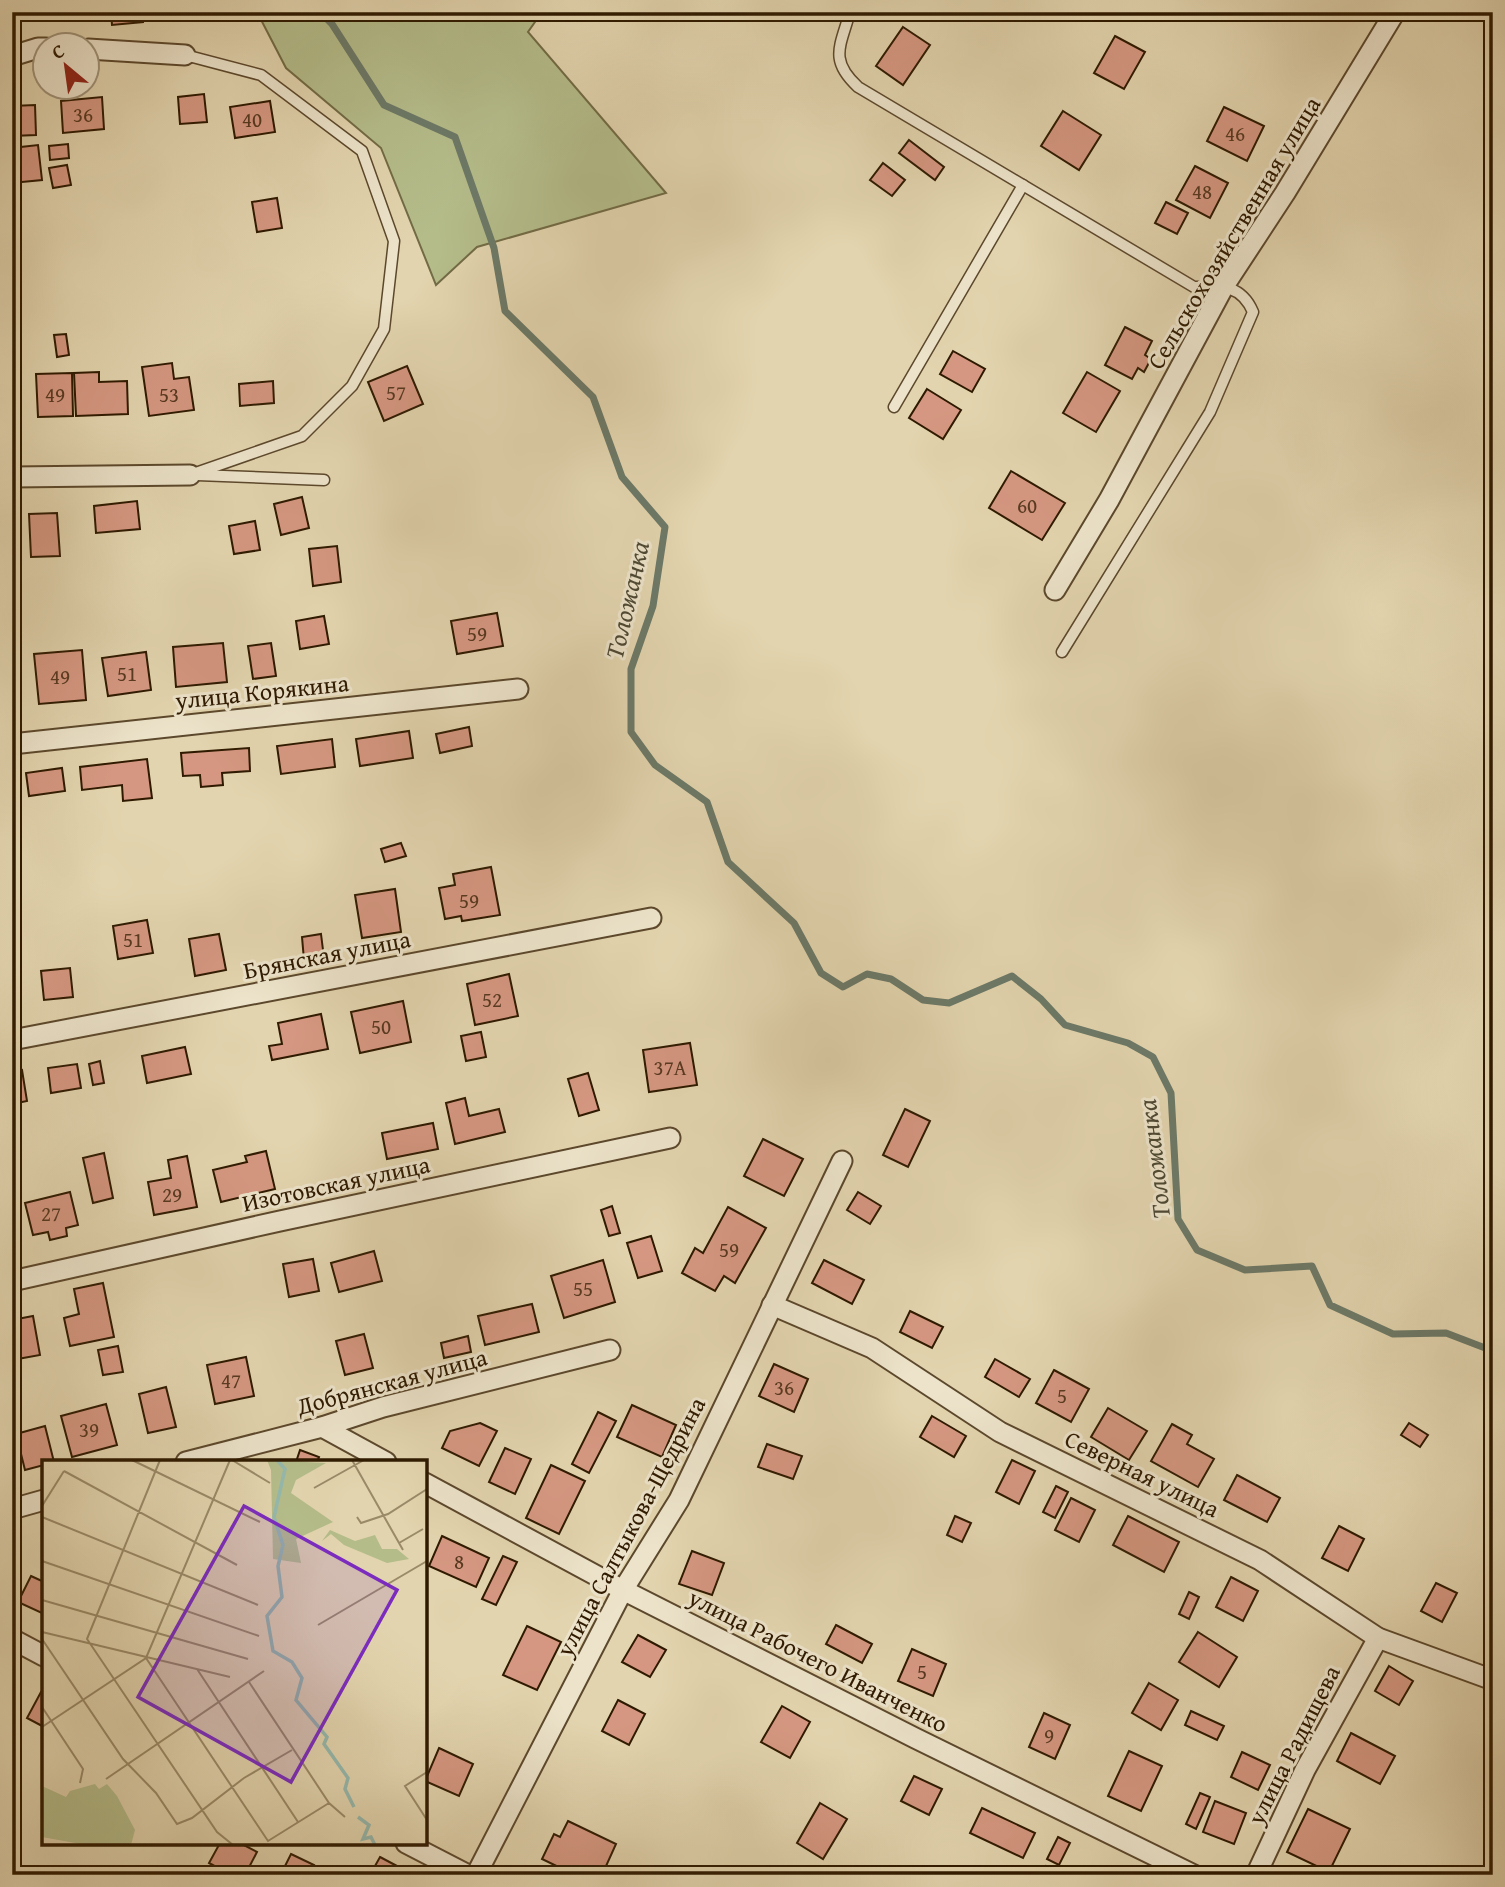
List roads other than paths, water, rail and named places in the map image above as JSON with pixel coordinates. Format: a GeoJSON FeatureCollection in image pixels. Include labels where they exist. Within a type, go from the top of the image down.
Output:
{"type":"FeatureCollection","features":[{"type":"Feature","properties":{"kind":"street","name":"Сельскохозяйственная улица"},"geometry":{"type":"LineString","coordinates":[[1055,590],[1109,500],[1224,286],[1395,12]]}},
{"type":"Feature","properties":{"kind":"street"},"geometry":{"type":"LineString","coordinates":[[12,56],[32,50]]}},
{"type":"Feature","properties":{"kind":"street"},"geometry":{"type":"LineString","coordinates":[[102,50],[185,55]]}},
{"type":"Feature","properties":{"kind":"street"},"geometry":{"type":"LineString","coordinates":[[12,477],[190,475]]}},
{"type":"Feature","properties":{"kind":"street","name":"улица Корякина"},"geometry":{"type":"LineString","coordinates":[[12,744],[518,689]]}},
{"type":"Feature","properties":{"kind":"street","name":"Брянская улица"},"geometry":{"type":"LineString","coordinates":[[12,1040],[650,918]]}},
{"type":"Feature","properties":{"kind":"street","name":"Изотовская улица"},"geometry":{"type":"LineString","coordinates":[[12,1281],[280,1220],[670,1138]]}},
{"type":"Feature","properties":{"kind":"street","name":"улица Салтыкова-Щедрина"},"geometry":{"type":"LineString","coordinates":[[476,1875],[623,1590],[679,1500],[842,1161]]}},
{"type":"Feature","properties":{"kind":"street","name":"Северная улица"},"geometry":{"type":"LineString","coordinates":[[772,1305],[872,1348],[1000,1432],[1260,1560],[1378,1638],[1493,1680]]}},
{"type":"Feature","properties":{"kind":"street","name":"Добрянская улица"},"geometry":{"type":"LineString","coordinates":[[194,1460],[322,1427],[383,1407],[610,1350]]}},
{"type":"Feature","properties":{"kind":"street"},"geometry":{"type":"LineString","coordinates":[[322,1427],[382,1460]]}},
{"type":"Feature","properties":{"kind":"street","name":"улица Рабочего Иванченко"},"geometry":{"type":"LineString","coordinates":[[427,1484],[623,1590],[1194,1875]]}},
{"type":"Feature","properties":{"kind":"street"},"geometry":{"type":"LineString","coordinates":[[12,1509],[42,1501]]}},
{"type":"Feature","properties":{"kind":"street","name":"улица Радищева"},"geometry":{"type":"LineString","coordinates":[[1256,1875],[1305,1770],[1378,1638]]}},
{"type":"Feature","properties":{"kind":"street"},"geometry":{"type":"LineString","coordinates":[[12,1639],[42,1655]]}},
{"type":"Feature","properties":{"kind":"street"},"geometry":{"type":"LineString","coordinates":[[409,1845],[468,1875]]}},
{"type":"Feature","properties":{"kind":"lane"},"geometry":{"type":"LineString","coordinates":[[850,12],[839,50],[839,63],[845,75],[859,87],[1194,287],[1224,286],[1247,297],[1253,312],[1210,412],[1062,652]]}},
{"type":"Feature","properties":{"kind":"lane"},"geometry":{"type":"LineString","coordinates":[[185,55],[261,75],[362,151],[394,241],[384,328],[352,386],[302,436],[190,475]]}},
{"type":"Feature","properties":{"kind":"lane"},"geometry":{"type":"LineString","coordinates":[[894,407],[1023,185]]}},
{"type":"Feature","properties":{"kind":"lane"},"geometry":{"type":"LineString","coordinates":[[190,475],[324,480]]}},
{"type":"Feature","properties":{"kind":"waterway","name":"Толожанка"},"geometry":{"type":"LineString","coordinates":[[320,12],[332,24],[384,105],[455,137],[494,248],[505,311],[593,397],[622,477],[665,527],[653,606],[631,669],[631,732],[655,765],[707,802],[728,862],[794,923],[821,973],[843,987],[867,974],[891,979],[923,1000],[949,1003],[1012,976],[1041,999],[1065,1025],[1128,1043],[1153,1057],[1171,1093],[1178,1219],[1197,1250],[1245,1270],[1312,1266],[1330,1305],[1393,1334],[1446,1333],[1493,1351]]}}]}
